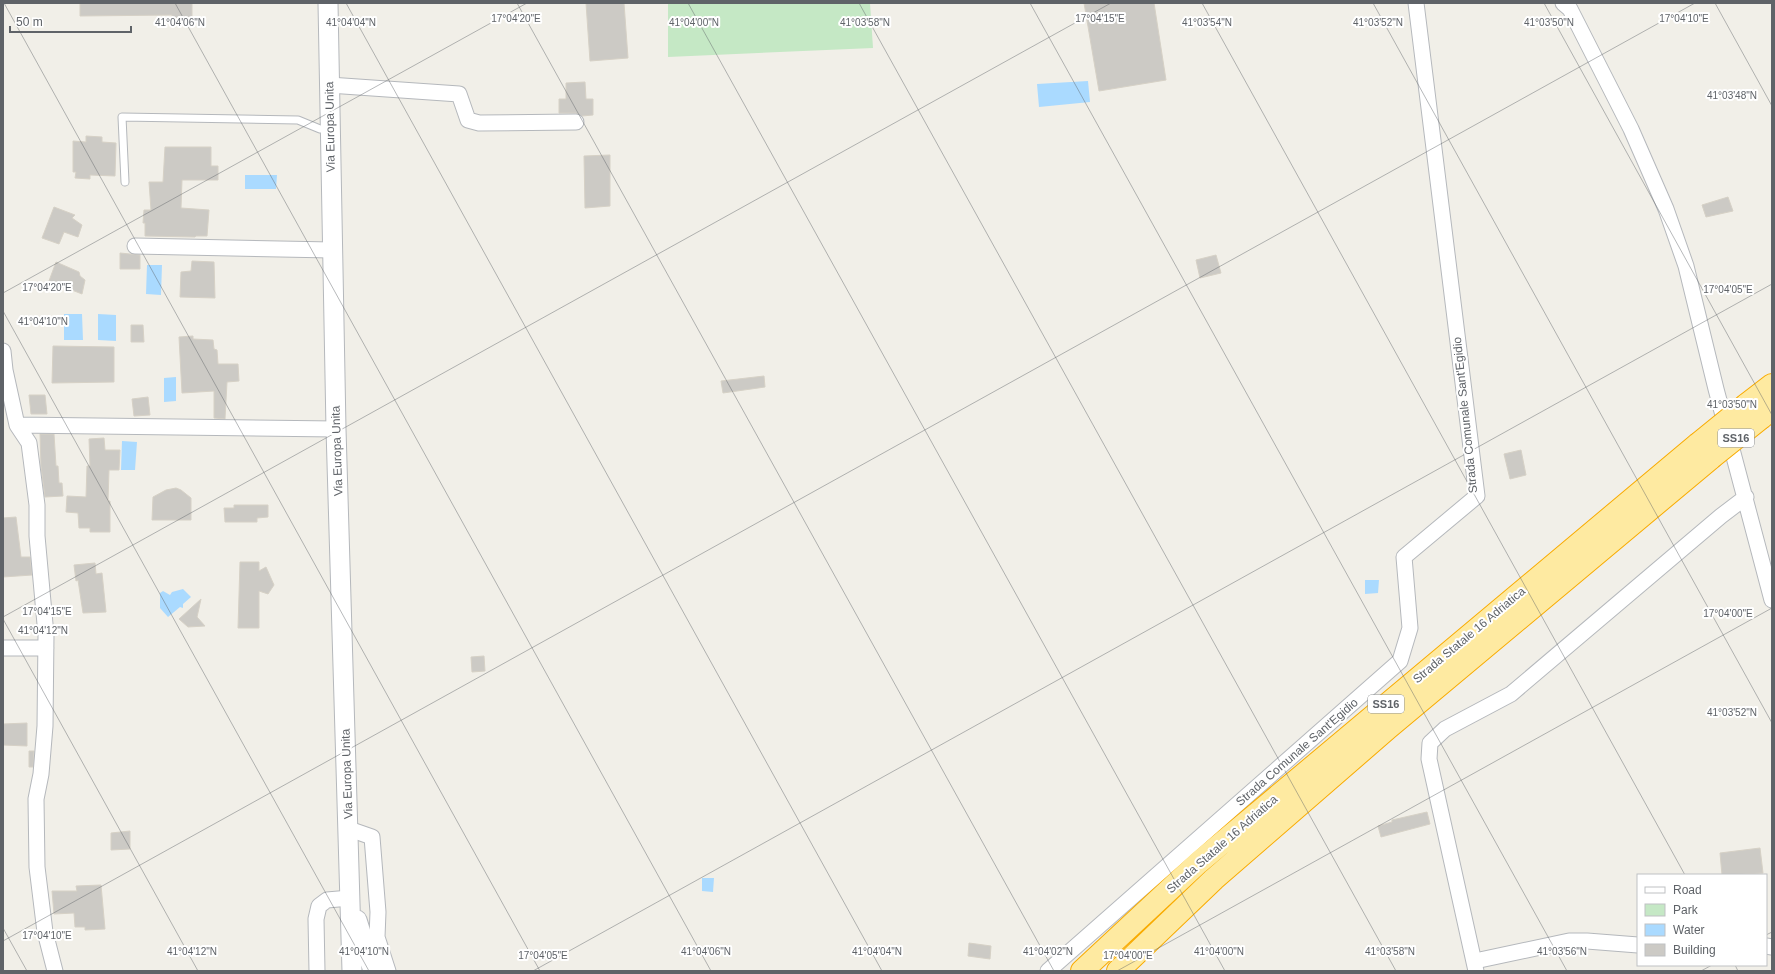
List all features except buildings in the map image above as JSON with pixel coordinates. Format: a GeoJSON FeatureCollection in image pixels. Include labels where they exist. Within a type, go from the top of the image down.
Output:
{"type":"FeatureCollection","features":[{"type":"Feature","properties":{"kind":"highway","name":"Strada Statale 16 Adriatica"},"geometry":{"type":"LineString","coordinates":[[1082,971],[1198,863],[1704,451],[1760,411],[1772,385]]}},
{"type":"Feature","properties":{"kind":"highway","name":"Strada Statale 16 Adriatica"},"geometry":{"type":"LineString","coordinates":[[1118,971],[1214,879],[1704,451]]}},
{"type":"Feature","properties":{"kind":"street","name":"Via Europa Unita"},"geometry":{"type":"LineString","coordinates":[[328,3],[336,429],[352,971]]}},
{"type":"Feature","properties":{"kind":"street","name":"Strada Comunale Sant'Egidio"},"geometry":{"type":"LineString","coordinates":[[1048,971],[1400,661],[1410,628],[1404,557],[1476,496],[1416,3]]}},
{"type":"Feature","properties":{"kind":"street"},"geometry":{"type":"LineString","coordinates":[[1563,3],[1570,9],[1631,129],[1666,209],[1686,266],[1716,389],[1746,497],[1772,600]]}},
{"type":"Feature","properties":{"kind":"street"},"geometry":{"type":"LineString","coordinates":[[329,85],[459,94],[468,120],[479,123],[576,122]]}},
{"type":"Feature","properties":{"kind":"street"},"geometry":{"type":"LineString","coordinates":[[135,246],[332,250]]}},
{"type":"Feature","properties":{"kind":"street"},"geometry":{"type":"LineString","coordinates":[[3,351],[5,370],[17,425],[29,443],[37,505],[37,536],[46,635],[44,734],[41,774],[36,799],[37,867],[45,932],[55,971]]}},
{"type":"Feature","properties":{"kind":"street"},"geometry":{"type":"LineString","coordinates":[[17,425],[336,429]]}},
{"type":"Feature","properties":{"kind":"street"},"geometry":{"type":"LineString","coordinates":[[1637,944],[1587,940],[1568,941],[1475,966],[1429,759],[1430,743],[1445,729],[1511,694],[1721,516],[1746,497]]}},
{"type":"Feature","properties":{"kind":"street"},"geometry":{"type":"LineString","coordinates":[[3,648],[46,648]]}},
{"type":"Feature","properties":{"kind":"street"},"geometry":{"type":"LineString","coordinates":[[348,829],[372,837],[378,912],[378,937],[388,971]]}},
{"type":"Feature","properties":{"kind":"street"},"geometry":{"type":"LineString","coordinates":[[317,971],[316,919],[319,906],[327,900],[350,898],[373,971]]}},
{"type":"Feature","properties":{"kind":"lane"},"geometry":{"type":"LineString","coordinates":[[125,182],[122,117],[298,120],[320,129],[330,129]]}},
{"type":"Feature","properties":{"kind":"green space"},"geometry":{"type":"Polygon","coordinates":[[[668,3],[870,3],[873,48],[668,57],[668,3]]]}},
{"type":"Feature","properties":{"kind":"water"},"geometry":{"type":"Polygon","coordinates":[[[1088,81],[1090,102],[1039,107],[1037,84],[1088,81]]]}},
{"type":"Feature","properties":{"kind":"water"},"geometry":{"type":"Polygon","coordinates":[[[245,175],[277,175],[276,189],[245,189],[245,175]]]}},
{"type":"Feature","properties":{"kind":"water"},"geometry":{"type":"Polygon","coordinates":[[[147,265],[162,265],[161,295],[146,294],[147,265]]]}},
{"type":"Feature","properties":{"kind":"water"},"geometry":{"type":"Polygon","coordinates":[[[64,314],[82,314],[83,340],[64,340],[64,314]]]}},
{"type":"Feature","properties":{"kind":"water"},"geometry":{"type":"Polygon","coordinates":[[[98,314],[116,315],[116,341],[98,340],[98,314]]]}},
{"type":"Feature","properties":{"kind":"water"},"geometry":{"type":"Polygon","coordinates":[[[176,377],[176,401],[164,402],[164,378],[176,377]]]}},
{"type":"Feature","properties":{"kind":"water"},"geometry":{"type":"Polygon","coordinates":[[[122,441],[137,442],[135,470],[121,470],[122,441]]]}},
{"type":"Feature","properties":{"kind":"water"},"geometry":{"type":"Polygon","coordinates":[[[1365,580],[1379,580],[1378,593],[1365,594],[1365,580]]]}},
{"type":"Feature","properties":{"kind":"water"},"geometry":{"type":"Polygon","coordinates":[[[183,589],[191,597],[183,604],[183,608],[180,607],[168,617],[160,608],[160,593],[163,591],[170,595],[172,592],[183,589]]]}},
{"type":"Feature","properties":{"kind":"water"},"geometry":{"type":"Polygon","coordinates":[[[702,878],[714,878],[713,892],[702,891],[702,878]]]}}]}
